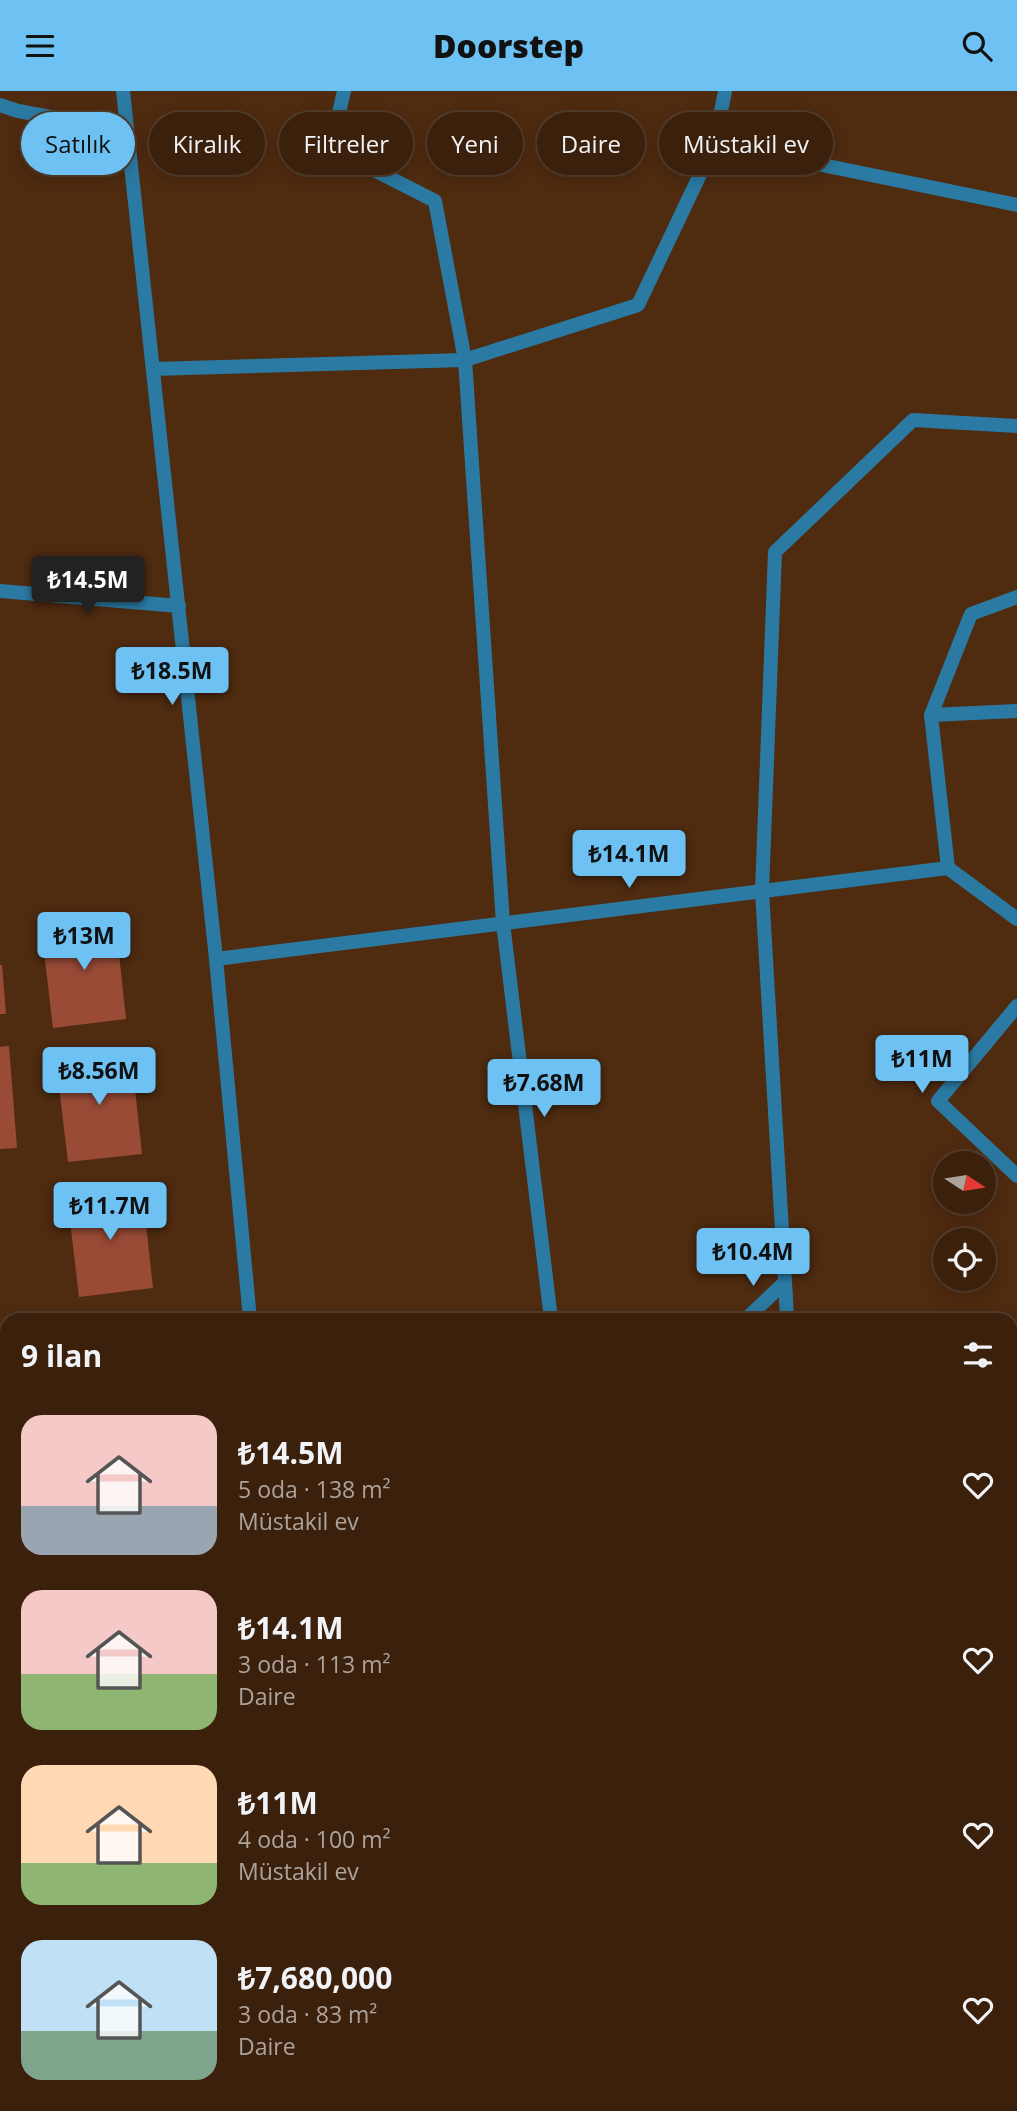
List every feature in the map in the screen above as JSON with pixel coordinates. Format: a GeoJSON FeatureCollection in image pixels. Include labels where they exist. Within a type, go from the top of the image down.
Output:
{"type":"FeatureCollection","features":[{"type":"Feature","properties":{"kind":"street"},"geometry":{"type":"LineString","coordinates":[[123,91],[125,112]]}},
{"type":"Feature","properties":{"kind":"street"},"geometry":{"type":"LineString","coordinates":[[344,91],[331,148],[435,201],[466,360],[503,923],[550,1313]]}},
{"type":"Feature","properties":{"kind":"street"},"geometry":{"type":"LineString","coordinates":[[722,112],[726,91]]}},
{"type":"Feature","properties":{"kind":"street"},"geometry":{"type":"LineString","coordinates":[[0,105],[23,112]]}},
{"type":"Feature","properties":{"kind":"street"},"geometry":{"type":"LineString","coordinates":[[833,167],[1017,205]]}},
{"type":"Feature","properties":{"kind":"street"},"geometry":{"type":"LineString","coordinates":[[132,175],[216,959],[249,1313]]}},
{"type":"Feature","properties":{"kind":"street"},"geometry":{"type":"LineString","coordinates":[[153,369],[466,360],[638,305],[700,175]]}},
{"type":"Feature","properties":{"kind":"street"},"geometry":{"type":"LineString","coordinates":[[787,1313],[762,891],[775,552],[913,420],[1017,426]]}},
{"type":"Feature","properties":{"kind":"street"},"geometry":{"type":"LineString","coordinates":[[0,591],[179,606]]}},
{"type":"Feature","properties":{"kind":"street"},"geometry":{"type":"LineString","coordinates":[[948,868],[931,715],[971,614],[1017,597]]}},
{"type":"Feature","properties":{"kind":"street"},"geometry":{"type":"LineString","coordinates":[[931,715],[1017,711]]}},
{"type":"Feature","properties":{"kind":"street"},"geometry":{"type":"LineString","coordinates":[[216,959],[948,868],[1017,919]]}},
{"type":"Feature","properties":{"kind":"street"},"geometry":{"type":"LineString","coordinates":[[1017,1006],[938,1101],[1017,1176]]}},
{"type":"Feature","properties":{"kind":"street"},"geometry":{"type":"LineString","coordinates":[[752,1313],[785,1282]]}},
{"type":"Feature","properties":{"kind":"building"},"geometry":{"type":"Polygon","coordinates":[[[115,917],[126,1019],[53,1028],[41,926],[115,917]]]}},
{"type":"Feature","properties":{"kind":"building"},"geometry":{"type":"Polygon","coordinates":[[[2,965],[6,1014],[0,1014],[2,965]]]}},
{"type":"Feature","properties":{"kind":"building"},"geometry":{"type":"Polygon","coordinates":[[[9,1046],[17,1148],[0,1149],[0,1047],[9,1046]]]}},
{"type":"Feature","properties":{"kind":"building"},"geometry":{"type":"Polygon","coordinates":[[[131,1052],[142,1154],[68,1162],[56,1061],[131,1052]]]}},
{"type":"Feature","properties":{"kind":"building"},"geometry":{"type":"Polygon","coordinates":[[[142,1187],[153,1288],[79,1297],[67,1195],[142,1187]]]}}]}
